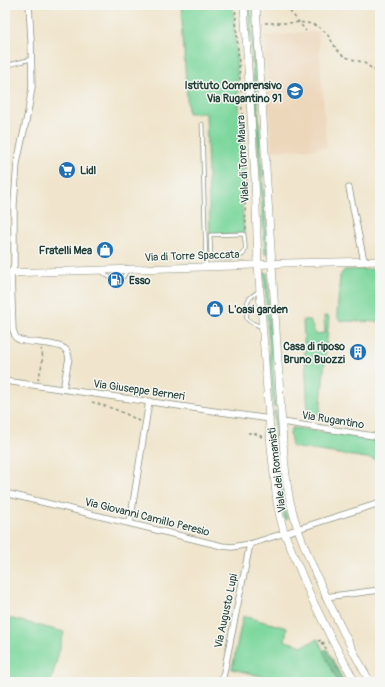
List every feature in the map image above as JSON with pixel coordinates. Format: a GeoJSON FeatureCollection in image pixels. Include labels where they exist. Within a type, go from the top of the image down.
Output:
{"type":"FeatureCollection","features":[{"type":"Feature","properties":{"kind":"street"},"geometry":{"type":"LineString","coordinates":[[29,5],[32,82],[30,102],[17,159],[14,223],[14,266],[8,273],[13,330],[18,339],[22,341],[59,346],[66,349],[69,358],[64,389]]}},
{"type":"Feature","properties":{"kind":"street","name":"Viale di Torre Maura"},"geometry":{"type":"LineString","coordinates":[[244,5],[255,179],[258,264]]}},
{"type":"Feature","properties":{"kind":"street","name":"Viale di Torre Maura"},"geometry":{"type":"LineString","coordinates":[[256,5],[272,263]]}},
{"type":"Feature","properties":{"kind":"street"},"geometry":{"type":"LineString","coordinates":[[349,188],[364,261]]}},
{"type":"Feature","properties":{"kind":"street","name":"Via di Torre Spaccata"},"geometry":{"type":"LineString","coordinates":[[8,273],[272,263],[380,261]]}},
{"type":"Feature","properties":{"kind":"street","name":"Viale dei Romanisti"},"geometry":{"type":"LineString","coordinates":[[272,263],[283,443],[292,512],[325,597],[370,682]]}},
{"type":"Feature","properties":{"kind":"street","name":"Viale dei Romanisti"},"geometry":{"type":"LineString","coordinates":[[258,264],[276,496],[280,517],[284,532],[317,609],[355,682]]}},
{"type":"Feature","properties":{"kind":"street","name":"Via Giuseppe Berneri"},"geometry":{"type":"LineString","coordinates":[[5,380],[270,419]]}},
{"type":"Feature","properties":{"kind":"street"},"geometry":{"type":"LineString","coordinates":[[130,523],[149,401]]}},
{"type":"Feature","properties":{"kind":"street","name":"Via Rugantino"},"geometry":{"type":"LineString","coordinates":[[282,422],[380,437]]}},
{"type":"Feature","properties":{"kind":"street","name":"Via Giovanni Camillo Peresio"},"geometry":{"type":"LineString","coordinates":[[5,493],[222,546],[232,547],[250,544],[284,532],[380,503]]}},
{"type":"Feature","properties":{"kind":"street","name":"Via Augusto Lupi"},"geometry":{"type":"LineString","coordinates":[[222,682],[250,544]]}},
{"type":"Feature","properties":{"kind":"street"},"geometry":{"type":"LineString","coordinates":[[325,597],[380,590]]}},
{"type":"Feature","properties":{"kind":"lane"},"geometry":{"type":"LineString","coordinates":[[5,66],[31,59]]}},
{"type":"Feature","properties":{"kind":"lane"},"geometry":{"type":"LineString","coordinates":[[202,124],[206,266]]}},
{"type":"Feature","properties":{"kind":"lane"},"geometry":{"type":"LineString","coordinates":[[244,234],[245,250],[243,254],[238,257],[211,258],[210,235],[244,234]]}},
{"type":"Feature","properties":{"kind":"lane"},"geometry":{"type":"LineString","coordinates":[[260,290],[248,299],[246,306],[247,319],[263,328]]}},
{"type":"Feature","properties":{"kind":"path"},"geometry":{"type":"LineString","coordinates":[[235,5],[247,185],[245,201],[247,234]]}},
{"type":"Feature","properties":{"kind":"path"},"geometry":{"type":"LineString","coordinates":[[290,11],[306,31]]}},
{"type":"Feature","properties":{"kind":"path"},"geometry":{"type":"LineString","coordinates":[[265,23],[305,22],[318,27],[328,35],[342,55],[380,72]]}},
{"type":"Feature","properties":{"kind":"path"},"geometry":{"type":"LineString","coordinates":[[268,90],[285,88]]}},
{"type":"Feature","properties":{"kind":"path"},"geometry":{"type":"LineString","coordinates":[[37,380],[41,370],[43,354],[40,348]]}},
{"type":"Feature","properties":{"kind":"path"},"geometry":{"type":"LineString","coordinates":[[92,402],[134,418],[140,421],[140,424]]}},
{"type":"Feature","properties":{"kind":"path"},"geometry":{"type":"LineString","coordinates":[[248,433],[260,435],[264,438]]}},
{"type":"Feature","properties":{"kind":"shaded area","name":"Istituto Comprensivo Via Rugantino 91"},"geometry":{"type":"Polygon","coordinates":[[[318,31],[327,148],[272,151],[264,36],[318,31]]]}},
{"type":"Feature","properties":{"kind":"green space"},"geometry":{"type":"Polygon","coordinates":[[[181,5],[233,5],[244,186],[242,204],[244,234],[210,235],[206,113],[188,113],[181,5]]]}},
{"type":"Feature","properties":{"kind":"green space"},"geometry":{"type":"Polygon","coordinates":[[[248,5],[251,5],[263,178],[260,178],[248,5]]]}},
{"type":"Feature","properties":{"kind":"green space"},"geometry":{"type":"Polygon","coordinates":[[[260,180],[263,180],[268,254],[265,254],[260,180]]]}},
{"type":"Feature","properties":{"kind":"green space"},"geometry":{"type":"Polygon","coordinates":[[[380,269],[380,322],[339,320],[337,315],[340,276],[344,270],[380,269]]]}},
{"type":"Feature","properties":{"kind":"green space"},"geometry":{"type":"Polygon","coordinates":[[[264,273],[267,273],[276,407],[273,407],[264,273]]]}},
{"type":"Feature","properties":{"kind":"green space"},"geometry":{"type":"Polygon","coordinates":[[[324,316],[329,317],[320,414],[308,413],[303,320],[310,320],[315,334],[325,333],[324,316]]]}},
{"type":"Feature","properties":{"kind":"green space"},"geometry":{"type":"Polygon","coordinates":[[[274,411],[276,411],[285,510],[288,519],[285,520],[278,477],[274,411]]]}},
{"type":"Feature","properties":{"kind":"green space"},"geometry":{"type":"Polygon","coordinates":[[[292,428],[380,440],[380,460],[292,447],[290,433],[292,428]]]}},
{"type":"Feature","properties":{"kind":"green space"},"geometry":{"type":"Polygon","coordinates":[[[243,616],[287,628],[285,641],[303,646],[318,639],[338,682],[286,682],[232,669],[243,616]]]}},
{"type":"Feature","properties":{"kind":"green space"},"geometry":{"type":"Polygon","coordinates":[[[5,617],[64,632],[51,682],[5,682],[5,617]]]}},
{"type":"Feature","properties":{"kind":"green space"},"geometry":{"type":"Polygon","coordinates":[[[327,649],[344,682],[338,682],[323,651],[327,649]]]}},
{"type":"Feature","properties":{"kind":"place","name":"Istituto Comprensivo Via Rugantino 91"},"geometry":{"type":"Point","coordinates":[295,91]}},
{"type":"Feature","properties":{"kind":"place","name":"Lidl"},"geometry":{"type":"Point","coordinates":[67,170]}},
{"type":"Feature","properties":{"kind":"place","name":"Fratelli Mea"},"geometry":{"type":"Point","coordinates":[105,250]}},
{"type":"Feature","properties":{"kind":"place","name":"Esso"},"geometry":{"type":"Point","coordinates":[116,280]}},
{"type":"Feature","properties":{"kind":"place","name":"L'oasi garden"},"geometry":{"type":"Point","coordinates":[215,309]}},
{"type":"Feature","properties":{"kind":"place","name":"Casa di riposo Bruno Buozzi"},"geometry":{"type":"Point","coordinates":[358,352]}}]}
